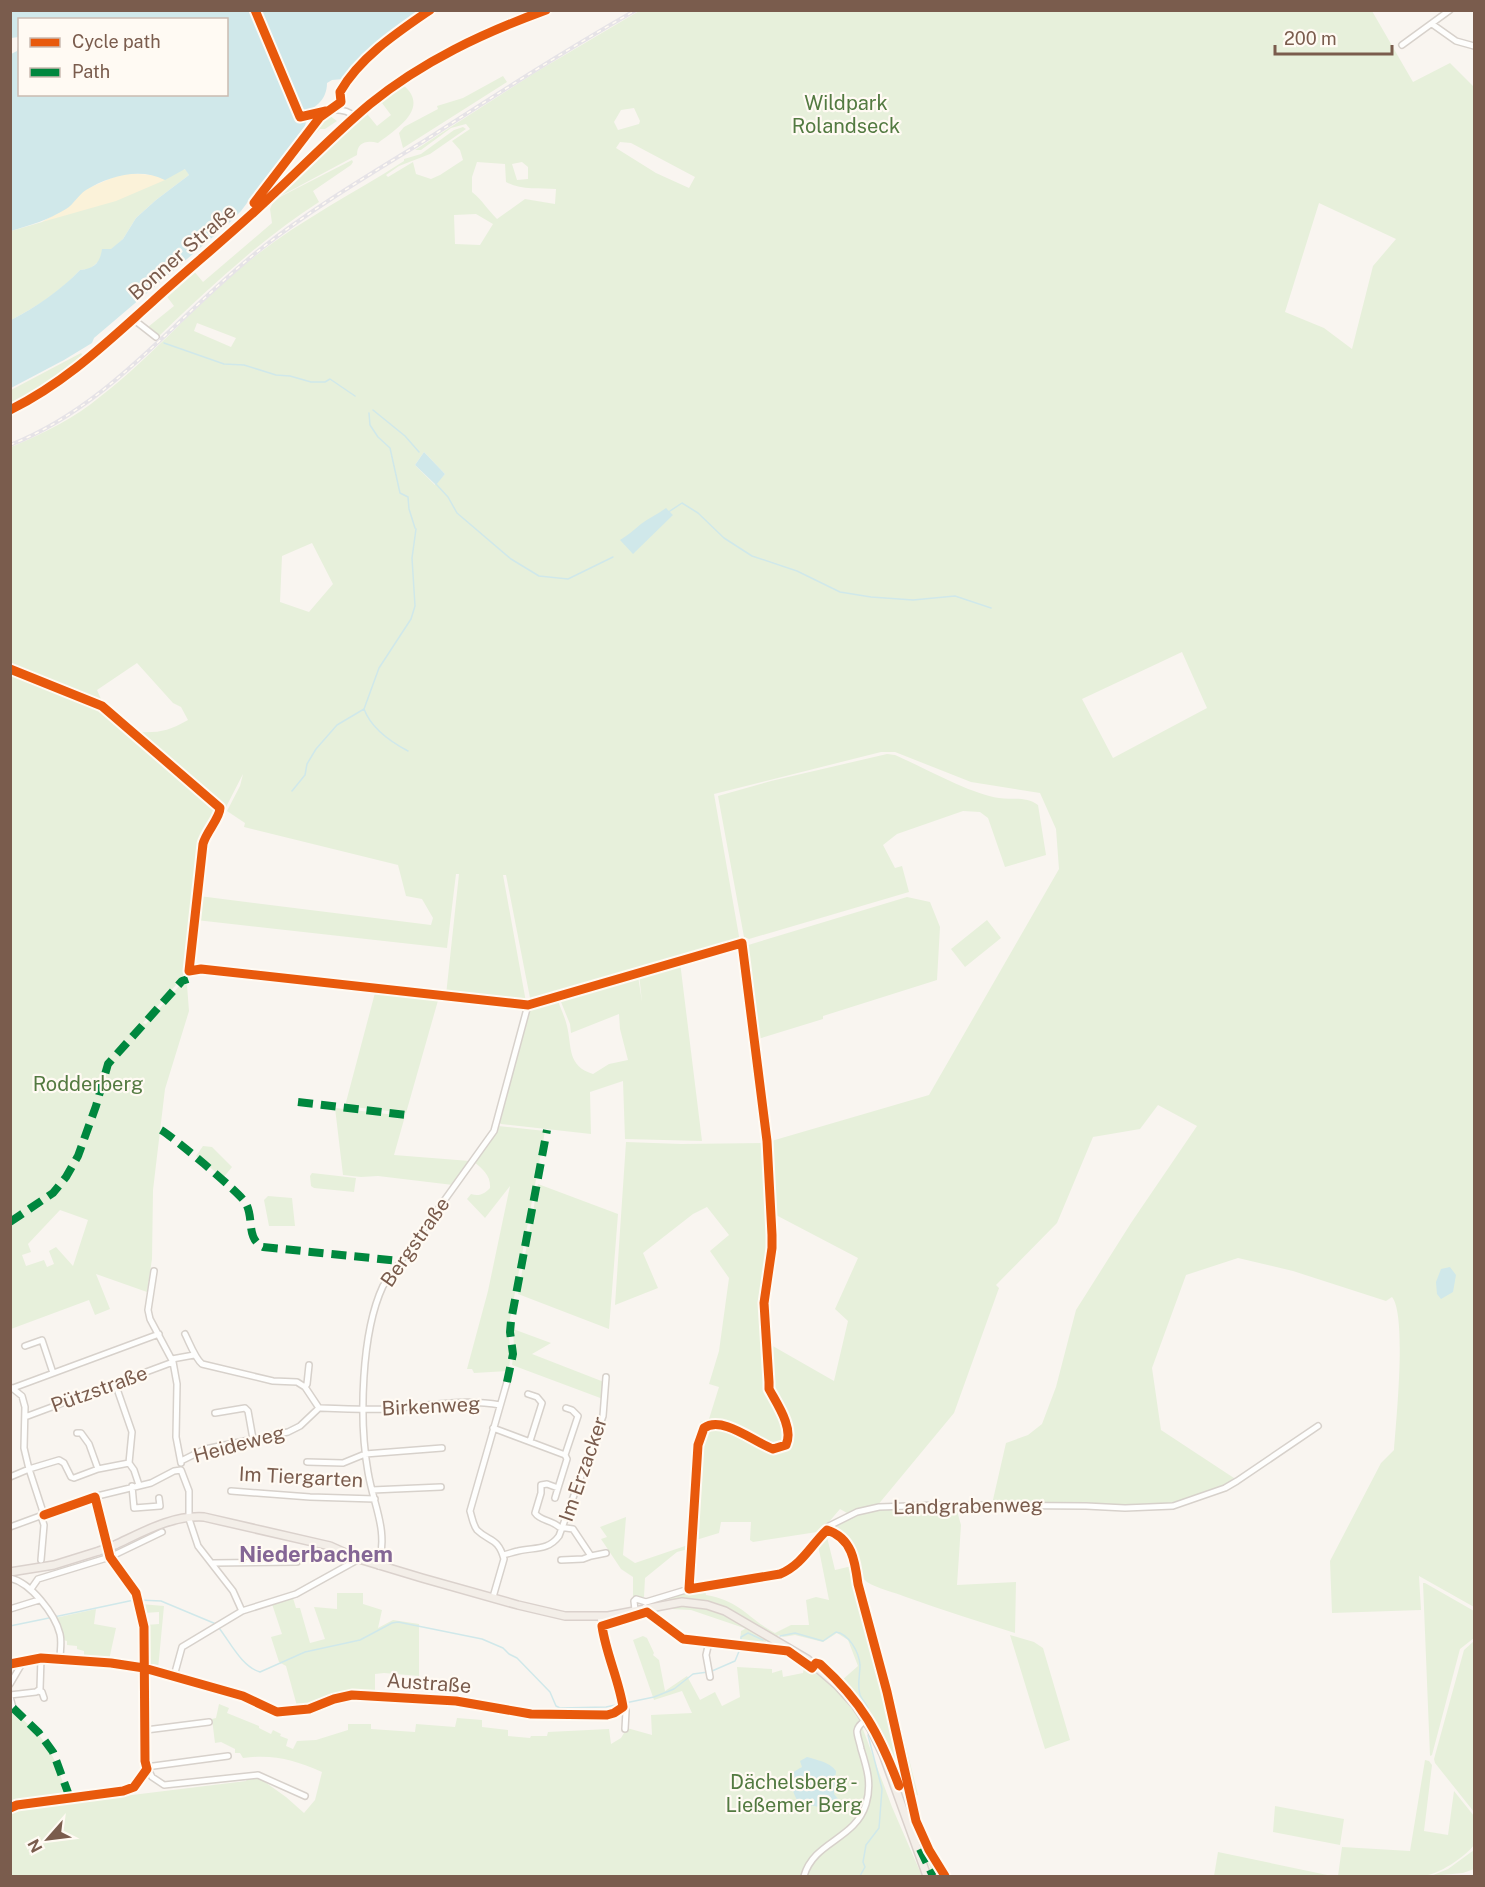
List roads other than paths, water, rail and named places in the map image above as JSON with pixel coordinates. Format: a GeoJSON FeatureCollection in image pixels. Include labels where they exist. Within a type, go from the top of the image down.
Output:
{"type":"FeatureCollection","features":[{"type":"Feature","properties":{"kind":"main road","name":"Bonner Straße"},"geometry":{"type":"LineString","coordinates":[[10,410],[49,389],[71,373],[267,201],[355,117],[394,86],[440,56],[491,31],[546,10]]}},
{"type":"Feature","properties":{"kind":"main road"},"geometry":{"type":"LineString","coordinates":[[10,1572],[54,1565],[99,1551],[168,1522],[189,1516],[224,1520],[320,1543],[379,1566],[565,1616],[600,1616],[682,1602],[706,1605],[725,1611],[814,1665],[847,1696],[866,1720],[883,1754],[927,1876]]}},
{"type":"Feature","properties":{"kind":"street"},"geometry":{"type":"LineString","coordinates":[[1402,45],[1450,10]]}},
{"type":"Feature","properties":{"kind":"street"},"geometry":{"type":"LineString","coordinates":[[1432,24],[1456,41],[1474,46]]}},
{"type":"Feature","properties":{"kind":"street"},"geometry":{"type":"LineString","coordinates":[[300,117],[336,110],[349,111],[355,117]]}},
{"type":"Feature","properties":{"kind":"street"},"geometry":{"type":"LineString","coordinates":[[133,319],[156,337]]}},
{"type":"Feature","properties":{"kind":"street","name":"Bergstraße"},"geometry":{"type":"LineString","coordinates":[[379,1566],[383,1544],[382,1528],[365,1454],[362,1410],[370,1332],[378,1296],[400,1261],[494,1131],[528,1005]]}},
{"type":"Feature","properties":{"kind":"street"},"geometry":{"type":"LineString","coordinates":[[154,1270],[148,1310],[150,1319],[172,1360],[177,1384],[176,1437],[181,1470],[189,1491],[189,1516],[198,1546],[233,1590],[242,1611]]}},
{"type":"Feature","properties":{"kind":"street"},"geometry":{"type":"LineString","coordinates":[[12,1388],[159,1334]]}},
{"type":"Feature","properties":{"kind":"street"},"geometry":{"type":"LineString","coordinates":[[185,1334],[195,1352],[194,1355],[206,1366],[273,1382],[294,1382],[305,1387],[319,1408],[362,1410]]}},
{"type":"Feature","properties":{"kind":"street"},"geometry":{"type":"LineString","coordinates":[[26,1346],[51,1337]]}},
{"type":"Feature","properties":{"kind":"street"},"geometry":{"type":"LineString","coordinates":[[42,1340],[54,1372]]}},
{"type":"Feature","properties":{"kind":"street","name":"Pützstraße"},"geometry":{"type":"LineString","coordinates":[[25,1417],[172,1360],[194,1355]]}},
{"type":"Feature","properties":{"kind":"street"},"geometry":{"type":"LineString","coordinates":[[305,1387],[309,1365]]}},
{"type":"Feature","properties":{"kind":"street","name":"Im Erzacker"},"geometry":{"type":"LineString","coordinates":[[503,1555],[544,1548],[556,1541],[563,1529],[603,1416],[606,1377]]}},
{"type":"Feature","properties":{"kind":"street"},"geometry":{"type":"LineString","coordinates":[[493,1598],[503,1567],[503,1555],[496,1542],[479,1532],[473,1523],[470,1511],[507,1382]]}},
{"type":"Feature","properties":{"kind":"street"},"geometry":{"type":"LineString","coordinates":[[115,1383],[132,1432],[129,1463],[134,1470],[136,1486],[134,1508],[160,1506],[159,1498]]}},
{"type":"Feature","properties":{"kind":"street"},"geometry":{"type":"LineString","coordinates":[[12,1388],[22,1396],[25,1417],[24,1448],[43,1515],[41,1560]]}},
{"type":"Feature","properties":{"kind":"street"},"geometry":{"type":"LineString","coordinates":[[528,1395],[537,1397],[542,1403],[530,1441]]}},
{"type":"Feature","properties":{"kind":"street","name":"Birkenweg"},"geometry":{"type":"LineString","coordinates":[[362,1410],[457,1402],[485,1402],[500,1405]]}},
{"type":"Feature","properties":{"kind":"street"},"geometry":{"type":"LineString","coordinates":[[215,1413],[245,1408],[248,1411],[253,1440]]}},
{"type":"Feature","properties":{"kind":"street","name":"Heideweg"},"geometry":{"type":"LineString","coordinates":[[181,1461],[205,1449],[288,1432],[300,1426],[319,1408]]}},
{"type":"Feature","properties":{"kind":"street"},"geometry":{"type":"LineString","coordinates":[[555,1498],[567,1459],[565,1455],[578,1416],[566,1408]]}},
{"type":"Feature","properties":{"kind":"street","name":"Landgrabenweg"},"geometry":{"type":"LineString","coordinates":[[634,1610],[633,1601],[636,1599],[646,1602],[689,1589],[772,1577],[787,1571],[801,1560],[829,1526],[857,1512],[879,1507],[939,1505],[1125,1508],[1181,1504],[1225,1488],[1318,1426]]}},
{"type":"Feature","properties":{"kind":"street"},"geometry":{"type":"LineString","coordinates":[[494,1428],[565,1455]]}},
{"type":"Feature","properties":{"kind":"street"},"geometry":{"type":"LineString","coordinates":[[77,1433],[81,1433],[89,1444],[98,1469]]}},
{"type":"Feature","properties":{"kind":"street"},"geometry":{"type":"LineString","coordinates":[[307,1462],[343,1464],[365,1454],[442,1448]]}},
{"type":"Feature","properties":{"kind":"street"},"geometry":{"type":"LineString","coordinates":[[10,1477],[59,1460],[64,1463],[71,1477],[129,1463]]}},
{"type":"Feature","properties":{"kind":"street"},"geometry":{"type":"LineString","coordinates":[[10,1527],[95,1497],[156,1481],[174,1471],[181,1470]]}},
{"type":"Feature","properties":{"kind":"street"},"geometry":{"type":"LineString","coordinates":[[558,1488],[547,1484],[541,1485],[535,1513],[538,1517],[555,1523],[563,1529],[569,1527],[573,1529],[591,1556]]}},
{"type":"Feature","properties":{"kind":"street"},"geometry":{"type":"LineString","coordinates":[[372,1490],[441,1487]]}},
{"type":"Feature","properties":{"kind":"street","name":"Im Tiergarten"},"geometry":{"type":"LineString","coordinates":[[231,1491],[375,1499]]}},
{"type":"Feature","properties":{"kind":"street"},"geometry":{"type":"LineString","coordinates":[[95,1497],[110,1557],[137,1596],[144,1628],[147,1768],[157,1782],[166,1786],[258,1775],[305,1796]]}},
{"type":"Feature","properties":{"kind":"street"},"geometry":{"type":"LineString","coordinates":[[31,1589],[38,1579],[110,1557],[162,1532]]}},
{"type":"Feature","properties":{"kind":"street"},"geometry":{"type":"LineString","coordinates":[[689,1589],[692,1541]]}},
{"type":"Feature","properties":{"kind":"street"},"geometry":{"type":"LineString","coordinates":[[561,1560],[583,1559],[606,1553]]}},
{"type":"Feature","properties":{"kind":"street"},"geometry":{"type":"LineString","coordinates":[[174,1676],[182,1647],[242,1611],[296,1594],[359,1559]]}},
{"type":"Feature","properties":{"kind":"street"},"geometry":{"type":"LineString","coordinates":[[213,1563],[297,1562]]}},
{"type":"Feature","properties":{"kind":"street"},"geometry":{"type":"LineString","coordinates":[[10,1578],[19,1580],[31,1589],[52,1617],[60,1634],[60,1659]]}},
{"type":"Feature","properties":{"kind":"street"},"geometry":{"type":"LineString","coordinates":[[10,1609],[39,1600]]}},
{"type":"Feature","properties":{"kind":"street"},"geometry":{"type":"LineString","coordinates":[[645,1607],[650,1616],[683,1640],[750,1646]]}},
{"type":"Feature","properties":{"kind":"street"},"geometry":{"type":"LineString","coordinates":[[600,1616],[608,1656],[626,1711],[625,1729]]}},
{"type":"Feature","properties":{"kind":"street"},"geometry":{"type":"LineString","coordinates":[[709,1642],[706,1655],[709,1674]]}},
{"type":"Feature","properties":{"kind":"street"},"geometry":{"type":"LineString","coordinates":[[38,1691],[40,1689],[41,1658]]}},
{"type":"Feature","properties":{"kind":"street","name":"Austraße"},"geometry":{"type":"LineString","coordinates":[[10,1664],[41,1658],[144,1668],[243,1696],[277,1712],[309,1709],[352,1695],[456,1701],[531,1714],[608,1714],[614,1713],[623,1704]]}},
{"type":"Feature","properties":{"kind":"street"},"geometry":{"type":"LineString","coordinates":[[10,1684],[24,1660]]}},
{"type":"Feature","properties":{"kind":"street"},"geometry":{"type":"LineString","coordinates":[[13,1708],[10,1696],[38,1691],[42,1692],[44,1698]]}},
{"type":"Feature","properties":{"kind":"street"},"geometry":{"type":"LineString","coordinates":[[804,1876],[815,1855],[851,1828],[864,1809],[868,1791],[868,1776],[857,1731],[866,1720]]}},
{"type":"Feature","properties":{"kind":"street"},"geometry":{"type":"LineString","coordinates":[[146,1730],[209,1722]]}},
{"type":"Feature","properties":{"kind":"street"},"geometry":{"type":"LineString","coordinates":[[10,1808],[17,1805],[123,1791],[134,1787],[147,1768],[228,1756]]}},
{"type":"Feature","properties":{"kind":"water"},"geometry":{"type":"Polygon","coordinates":[[[11,11],[421,11],[373,45],[343,79],[327,83],[325,95],[319,104],[299,115],[300,120],[303,119],[306,122],[305,126],[241,211],[227,225],[94,338],[92,343],[11,388],[11,320],[47,298],[80,270],[96,264],[102,249],[111,249],[123,239],[136,218],[189,175],[185,169],[165,180],[145,174],[115,177],[86,190],[69,207],[59,213],[11,231],[11,54],[17,51],[18,47],[18,96],[228,96],[228,18],[18,18],[18,37],[11,38],[11,11]]]}},
{"type":"Feature","properties":{"kind":"water"},"geometry":{"type":"Polygon","coordinates":[[[424,452],[445,474],[436,485],[415,465],[424,452]]]}},
{"type":"Feature","properties":{"kind":"water"},"geometry":{"type":"Polygon","coordinates":[[[666,508],[673,515],[633,554],[620,540],[666,508]]]}},
{"type":"Feature","properties":{"kind":"water"},"geometry":{"type":"Polygon","coordinates":[[[1450,1267],[1456,1275],[1453,1292],[1441,1299],[1437,1294],[1436,1282],[1441,1269],[1450,1267]]]}},
{"type":"Feature","properties":{"kind":"water"},"geometry":{"type":"Polygon","coordinates":[[[807,1757],[827,1763],[836,1771],[834,1794],[839,1800],[833,1806],[826,1808],[803,1805],[796,1798],[792,1789],[792,1775],[802,1767],[800,1761],[807,1757]]]}},
{"type":"Feature","properties":{"kind":"waterway"},"geometry":{"type":"LineString","coordinates":[[164,343],[224,364],[244,365],[276,375],[311,382],[325,382],[330,379],[355,396]]}},
{"type":"Feature","properties":{"kind":"waterway"},"geometry":{"type":"LineString","coordinates":[[373,410],[405,436],[419,452]]}},
{"type":"Feature","properties":{"kind":"waterway"},"geometry":{"type":"LineString","coordinates":[[369,413],[370,425],[378,437],[390,448],[400,493],[408,497],[415,528]]}},
{"type":"Feature","properties":{"kind":"waterway"},"geometry":{"type":"LineString","coordinates":[[436,484],[448,497],[457,513],[511,559],[539,576],[568,579],[613,557]]}},
{"type":"Feature","properties":{"kind":"waterway"},"geometry":{"type":"LineString","coordinates":[[667,513],[682,503],[698,513],[724,538],[752,556],[797,571],[840,592],[913,600],[955,596],[991,608]]}},
{"type":"Feature","properties":{"kind":"waterway"},"geometry":{"type":"LineString","coordinates":[[292,791],[305,775],[307,764],[316,749],[337,725],[364,709],[379,668],[411,619],[415,606],[412,558],[416,529]]}},
{"type":"Feature","properties":{"kind":"waterway"},"geometry":{"type":"LineString","coordinates":[[364,709],[371,722],[382,734],[408,751]]}},
{"type":"Feature","properties":{"kind":"waterway"},"geometry":{"type":"LineString","coordinates":[[54,1617],[134,1600]]}},
{"type":"Feature","properties":{"kind":"waterway"},"geometry":{"type":"LineString","coordinates":[[139,1600],[161,1601],[216,1624]]}},
{"type":"Feature","properties":{"kind":"waterway"},"geometry":{"type":"LineString","coordinates":[[10,1626],[49,1618]]}},
{"type":"Feature","properties":{"kind":"waterway"},"geometry":{"type":"LineString","coordinates":[[219,1628],[242,1660],[260,1672],[305,1652],[360,1640],[398,1622],[482,1639],[503,1648],[517,1658],[550,1692],[556,1706],[560,1708],[606,1707],[654,1697],[674,1689],[693,1674],[708,1672]]}},
{"type":"Feature","properties":{"kind":"waterway"},"geometry":{"type":"LineString","coordinates":[[780,1636],[795,1633],[823,1641],[836,1632],[845,1636],[858,1655],[859,1691],[868,1708]]}},
{"type":"Feature","properties":{"kind":"waterway"},"geometry":{"type":"LineString","coordinates":[[741,1641],[741,1637],[748,1633],[763,1640]]}},
{"type":"Feature","properties":{"kind":"waterway"},"geometry":{"type":"LineString","coordinates":[[712,1671],[735,1661],[740,1649]]}},
{"type":"Feature","properties":{"kind":"waterway"},"geometry":{"type":"LineString","coordinates":[[860,1876],[865,1867],[863,1862],[866,1845],[879,1828],[882,1789],[868,1735]]}},
{"type":"Feature","properties":{"kind":"railway"},"geometry":{"type":"LineString","coordinates":[[10,445],[47,428],[81,407],[143,356],[231,274],[301,219],[529,74],[636,10]]}},
{"type":"Feature","properties":{"kind":"district","name":"Niederbachem"},"geometry":{"type":"Point","coordinates":[316,1554]}},
{"type":"Feature","properties":{"kind":"park label","name":"Wildpark Rolandseck"},"geometry":{"type":"Point","coordinates":[846,114]}},
{"type":"Feature","properties":{"kind":"park label","name":"Rodderberg"},"geometry":{"type":"Point","coordinates":[88,1084]}},
{"type":"Feature","properties":{"kind":"park label","name":"Dächelsberg - Ließemer Berg"},"geometry":{"type":"Point","coordinates":[794,1794]}}]}
